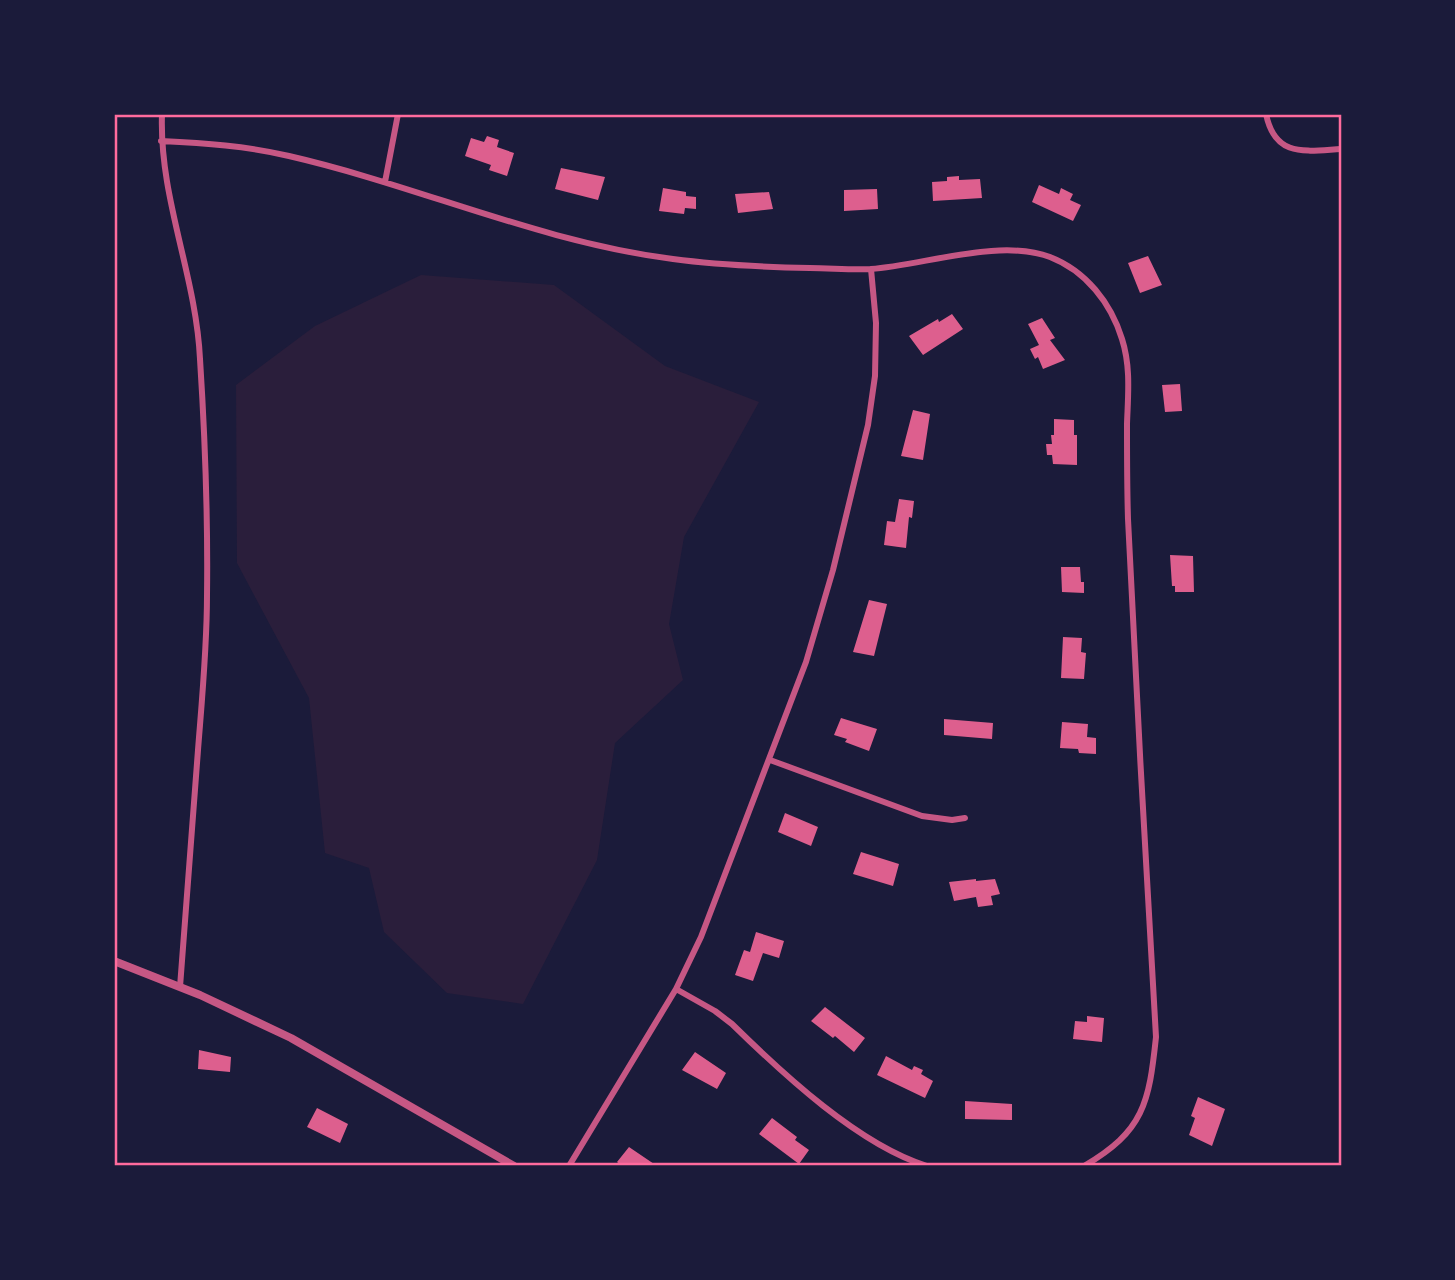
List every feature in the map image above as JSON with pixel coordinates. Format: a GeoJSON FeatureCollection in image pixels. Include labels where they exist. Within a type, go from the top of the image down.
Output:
{"type":"FeatureCollection","features":[{"type":"Feature","properties":{"kind":"street"},"geometry":{"type":"LineString","coordinates":[[162,114],[161,141],[171,214],[193,306],[200,354],[206,549],[207,604],[201,706],[180,987]]}},
{"type":"Feature","properties":{"kind":"street"},"geometry":{"type":"LineString","coordinates":[[385,182],[398,114]]}},
{"type":"Feature","properties":{"kind":"street"},"geometry":{"type":"LineString","coordinates":[[1266,114],[1273,135],[1281,144],[1291,149],[1341,149]]}},
{"type":"Feature","properties":{"kind":"street"},"geometry":{"type":"LineString","coordinates":[[161,141],[217,144],[284,155],[385,182],[524,227],[619,251],[715,265],[871,269],[968,254],[1017,251],[1049,257],[1078,272],[1090,283],[1109,310],[1123,341],[1128,376],[1128,517],[1156,1037],[1152,1074],[1143,1107],[1134,1125],[1121,1141],[1084,1166]]}},
{"type":"Feature","properties":{"kind":"street"},"geometry":{"type":"LineString","coordinates":[[569,1166],[676,989],[701,937],[770,760],[821,617],[868,425],[875,376],[876,323],[871,269]]}},
{"type":"Feature","properties":{"kind":"street"},"geometry":{"type":"LineString","coordinates":[[770,760],[922,817],[952,820],[965,818]]}},
{"type":"Feature","properties":{"kind":"street"},"geometry":{"type":"LineString","coordinates":[[114,961],[180,987],[291,1038],[514,1166]]}},
{"type":"Feature","properties":{"kind":"street"},"geometry":{"type":"LineString","coordinates":[[676,989],[732,1024],[842,1121],[885,1148],[927,1166]]}},
{"type":"Feature","properties":{"kind":"shaded area"},"geometry":{"type":"Polygon","coordinates":[[[421,275],[554,285],[665,366],[759,402],[684,537],[669,624],[683,680],[615,743],[597,860],[523,1004],[447,993],[384,932],[369,868],[325,853],[309,698],[237,563],[236,385],[315,326],[421,275]]]}},
{"type":"Feature","properties":{"kind":"building"},"geometry":{"type":"Polygon","coordinates":[[[487,136],[499,140],[497,147],[514,153],[507,176],[489,170],[491,165],[465,156],[471,138],[484,142],[487,136]]]}},
{"type":"Feature","properties":{"kind":"building"},"geometry":{"type":"Polygon","coordinates":[[[561,168],[605,177],[598,200],[555,189],[561,168]]]}},
{"type":"Feature","properties":{"kind":"building"},"geometry":{"type":"Polygon","coordinates":[[[959,176],[959,180],[980,179],[982,198],[933,201],[932,182],[947,181],[947,177],[959,176]]]}},
{"type":"Feature","properties":{"kind":"building"},"geometry":{"type":"Polygon","coordinates":[[[1039,185],[1059,194],[1061,188],[1073,194],[1070,200],[1081,205],[1073,221],[1032,202],[1039,185]]]}},
{"type":"Feature","properties":{"kind":"building"},"geometry":{"type":"Polygon","coordinates":[[[663,188],[686,192],[686,196],[696,197],[696,209],[685,208],[684,214],[659,211],[663,188]]]}},
{"type":"Feature","properties":{"kind":"building"},"geometry":{"type":"Polygon","coordinates":[[[877,189],[878,209],[844,211],[844,190],[877,189]]]}},
{"type":"Feature","properties":{"kind":"building"},"geometry":{"type":"Polygon","coordinates":[[[769,192],[773,209],[738,213],[735,194],[769,192]]]}},
{"type":"Feature","properties":{"kind":"building"},"geometry":{"type":"Polygon","coordinates":[[[1148,256],[1162,285],[1140,293],[1128,263],[1148,256]]]}},
{"type":"Feature","properties":{"kind":"building"},"geometry":{"type":"Polygon","coordinates":[[[952,314],[963,329],[923,355],[909,336],[952,314]]]}},
{"type":"Feature","properties":{"kind":"building"},"geometry":{"type":"Polygon","coordinates":[[[1042,318],[1055,338],[1050,340],[1065,360],[1043,369],[1038,357],[1035,359],[1030,349],[1039,345],[1028,324],[1042,318]]]}},
{"type":"Feature","properties":{"kind":"building"},"geometry":{"type":"Polygon","coordinates":[[[1180,384],[1182,411],[1165,412],[1162,385],[1180,384]]]}},
{"type":"Feature","properties":{"kind":"building"},"geometry":{"type":"Polygon","coordinates":[[[913,410],[930,414],[923,460],[901,456],[913,410]]]}},
{"type":"Feature","properties":{"kind":"building"},"geometry":{"type":"Polygon","coordinates":[[[1054,419],[1074,420],[1077,465],[1053,464],[1052,455],[1047,455],[1046,444],[1052,444],[1054,419]]]}},
{"type":"Feature","properties":{"kind":"building"},"geometry":{"type":"Polygon","coordinates":[[[899,499],[914,501],[912,518],[909,517],[906,548],[884,545],[887,521],[895,522],[899,499]]]}},
{"type":"Feature","properties":{"kind":"building"},"geometry":{"type":"Polygon","coordinates":[[[1170,555],[1193,556],[1194,592],[1175,592],[1175,586],[1172,586],[1170,555]]]}},
{"type":"Feature","properties":{"kind":"building"},"geometry":{"type":"Polygon","coordinates":[[[1061,567],[1080,567],[1084,593],[1062,592],[1061,567]]]}},
{"type":"Feature","properties":{"kind":"building"},"geometry":{"type":"Polygon","coordinates":[[[869,600],[887,604],[874,656],[853,652],[869,600]]]}},
{"type":"Feature","properties":{"kind":"building"},"geometry":{"type":"Polygon","coordinates":[[[1063,637],[1082,638],[1081,652],[1086,653],[1084,679],[1061,678],[1063,637]]]}},
{"type":"Feature","properties":{"kind":"building"},"geometry":{"type":"Polygon","coordinates":[[[841,718],[877,729],[869,751],[834,735],[841,718]]]}},
{"type":"Feature","properties":{"kind":"building"},"geometry":{"type":"Polygon","coordinates":[[[944,719],[993,723],[992,739],[944,735],[944,719]]]}},
{"type":"Feature","properties":{"kind":"building"},"geometry":{"type":"Polygon","coordinates":[[[1062,722],[1088,724],[1087,737],[1096,738],[1096,754],[1060,748],[1062,722]]]}},
{"type":"Feature","properties":{"kind":"building"},"geometry":{"type":"Polygon","coordinates":[[[785,813],[818,827],[811,846],[778,832],[785,813]]]}},
{"type":"Feature","properties":{"kind":"building"},"geometry":{"type":"Polygon","coordinates":[[[861,852],[899,864],[893,886],[853,874],[861,852]]]}},
{"type":"Feature","properties":{"kind":"building"},"geometry":{"type":"Polygon","coordinates":[[[995,879],[1000,894],[991,896],[993,905],[978,907],[976,897],[954,901],[949,882],[995,879]]]}},
{"type":"Feature","properties":{"kind":"building"},"geometry":{"type":"Polygon","coordinates":[[[756,932],[784,941],[779,958],[763,953],[753,981],[735,975],[744,950],[750,952],[756,932]]]}},
{"type":"Feature","properties":{"kind":"building"},"geometry":{"type":"Polygon","coordinates":[[[825,1007],[865,1038],[854,1052],[811,1021],[825,1007]]]}},
{"type":"Feature","properties":{"kind":"building"},"geometry":{"type":"Polygon","coordinates":[[[1087,1016],[1104,1018],[1102,1042],[1073,1039],[1075,1021],[1087,1022],[1087,1016]]]}},
{"type":"Feature","properties":{"kind":"building"},"geometry":{"type":"Polygon","coordinates":[[[199,1050],[231,1057],[230,1072],[198,1069],[199,1050]]]}},
{"type":"Feature","properties":{"kind":"building"},"geometry":{"type":"Polygon","coordinates":[[[695,1052],[726,1073],[717,1089],[682,1070],[695,1052]]]}},
{"type":"Feature","properties":{"kind":"building"},"geometry":{"type":"Polygon","coordinates":[[[886,1056],[912,1070],[914,1066],[923,1070],[921,1074],[933,1081],[925,1098],[877,1075],[886,1056]]]}},
{"type":"Feature","properties":{"kind":"building"},"geometry":{"type":"Polygon","coordinates":[[[1198,1097],[1225,1109],[1212,1146],[1189,1135],[1195,1118],[1191,1116],[1198,1097]]]}},
{"type":"Feature","properties":{"kind":"building"},"geometry":{"type":"Polygon","coordinates":[[[965,1101],[1012,1104],[1012,1120],[965,1119],[965,1101]]]}},
{"type":"Feature","properties":{"kind":"building"},"geometry":{"type":"Polygon","coordinates":[[[317,1108],[348,1124],[340,1143],[307,1127],[317,1108]]]}},
{"type":"Feature","properties":{"kind":"building"},"geometry":{"type":"Polygon","coordinates":[[[772,1118],[809,1150],[799,1164],[759,1134],[772,1118]]]}},
{"type":"Feature","properties":{"kind":"building"},"geometry":{"type":"Polygon","coordinates":[[[629,1147],[657,1166],[622,1166],[617,1162],[629,1147]]]}}]}
